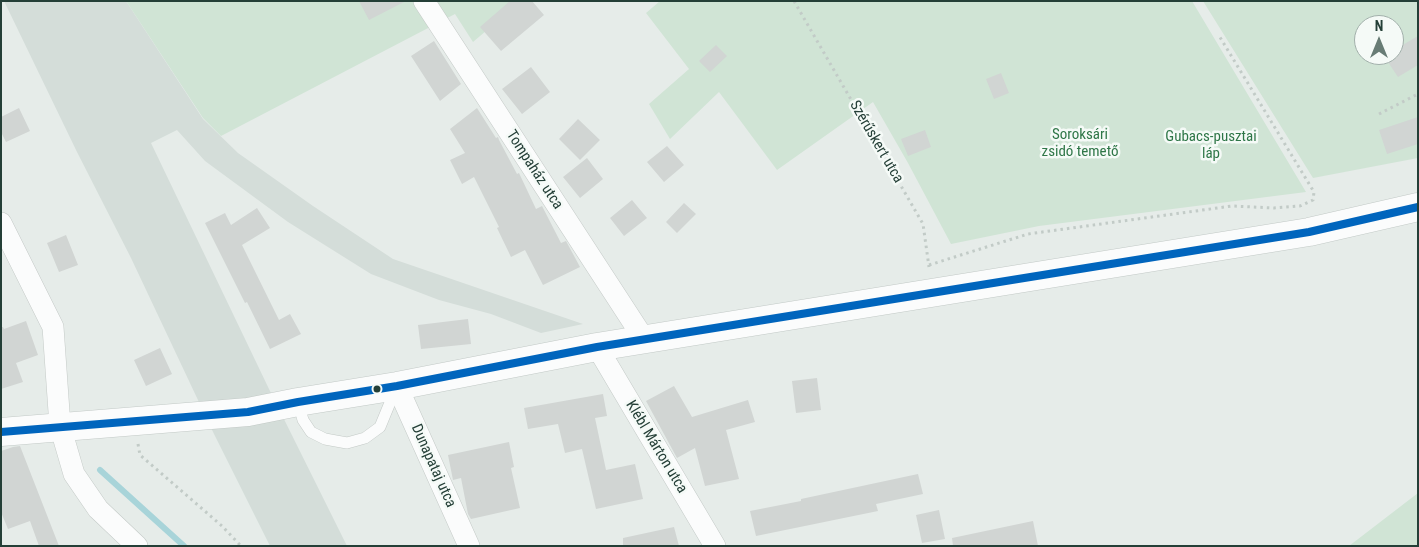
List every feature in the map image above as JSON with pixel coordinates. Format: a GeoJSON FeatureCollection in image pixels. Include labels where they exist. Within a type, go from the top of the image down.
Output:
{"type":"FeatureCollection","features":[{"type":"Feature","properties":{"kind":"street","name":"Tompaház utca"},"geometry":{"type":"LineString","coordinates":[[424,1],[644,339]]}},
{"type":"Feature","properties":{"kind":"street"},"geometry":{"type":"LineString","coordinates":[[1,432],[248,412],[644,339],[1309,232],[1418,207]]}},
{"type":"Feature","properties":{"kind":"street"},"geometry":{"type":"LineString","coordinates":[[1,223],[53,328],[60,426],[74,474],[98,509],[138,546]]}},
{"type":"Feature","properties":{"kind":"street","name":"Klébl Márton utca"},"geometry":{"type":"LineString","coordinates":[[597,347],[715,546]]}},
{"type":"Feature","properties":{"kind":"street","name":"Dunapataj utca"},"geometry":{"type":"LineString","coordinates":[[397,386],[469,546]]}},
{"type":"Feature","properties":{"kind":"lane"},"geometry":{"type":"LineString","coordinates":[[298,402],[303,420],[310,432],[325,439],[347,443],[365,438],[380,427],[397,386]]}},
{"type":"Feature","properties":{"kind":"path","name":"Szérűskert utca"},"geometry":{"type":"LineString","coordinates":[[794,1],[923,224],[932,292]]}},
{"type":"Feature","properties":{"kind":"path"},"geometry":{"type":"LineString","coordinates":[[928,265],[1028,234],[1232,206],[1274,208],[1300,206],[1313,200],[1314,192],[1218,34]]}},
{"type":"Feature","properties":{"kind":"path"},"geometry":{"type":"LineString","coordinates":[[1379,114],[1418,94]]}},
{"type":"Feature","properties":{"kind":"path"},"geometry":{"type":"LineString","coordinates":[[134,421],[140,455],[222,526],[241,546]]}},
{"type":"Feature","properties":{"kind":"shaded area"},"geometry":{"type":"Polygon","coordinates":[[[4,1],[126,1],[203,119],[238,153],[393,259],[583,324],[541,333],[491,314],[439,300],[371,274],[288,222],[205,161],[177,130],[151,143],[347,546],[270,546],[4,1]]]}},
{"type":"Feature","properties":{"kind":"green space"},"geometry":{"type":"Polygon","coordinates":[[[126,1],[521,1],[473,42],[455,14],[221,136],[203,118],[126,1]]]}},
{"type":"Feature","properties":{"kind":"green space"},"geometry":{"type":"Polygon","coordinates":[[[660,1],[1192,1],[1306,192],[1039,226],[951,244],[873,102],[777,170],[719,92],[670,139],[649,104],[689,69],[646,13],[660,1]]]}},
{"type":"Feature","properties":{"kind":"green space"},"geometry":{"type":"Polygon","coordinates":[[[1203,1],[1418,1],[1418,158],[1313,178],[1203,1]]]}},
{"type":"Feature","properties":{"kind":"green space"},"geometry":{"type":"Polygon","coordinates":[[[1418,493],[1418,546],[1349,546],[1418,493]]]}},
{"type":"Feature","properties":{"kind":"building"},"geometry":{"type":"Polygon","coordinates":[[[359,1],[406,1],[369,20],[359,1]]]}},
{"type":"Feature","properties":{"kind":"building"},"geometry":{"type":"Polygon","coordinates":[[[510,1],[532,1],[544,15],[501,51],[480,27],[510,1]]]}},
{"type":"Feature","properties":{"kind":"building"},"geometry":{"type":"Polygon","coordinates":[[[1418,36],[1418,65],[1398,77],[1390,65],[1404,65],[1404,44],[1418,36]]]}},
{"type":"Feature","properties":{"kind":"building"},"geometry":{"type":"Polygon","coordinates":[[[434,41],[461,84],[440,101],[411,56],[434,41]]]}},
{"type":"Feature","properties":{"kind":"building"},"geometry":{"type":"Polygon","coordinates":[[[716,45],[727,56],[710,72],[699,61],[716,45]]]}},
{"type":"Feature","properties":{"kind":"building"},"geometry":{"type":"Polygon","coordinates":[[[531,67],[550,92],[522,114],[502,89],[531,67]]]}},
{"type":"Feature","properties":{"kind":"building"},"geometry":{"type":"Polygon","coordinates":[[[1001,73],[1009,93],[994,99],[986,79],[1001,73]]]}},
{"type":"Feature","properties":{"kind":"building"},"geometry":{"type":"Polygon","coordinates":[[[19,108],[30,131],[6,142],[1,132],[1,117],[19,108]]]}},
{"type":"Feature","properties":{"kind":"building"},"geometry":{"type":"Polygon","coordinates":[[[477,108],[496,138],[498,137],[517,174],[519,173],[536,209],[542,206],[561,243],[566,241],[580,267],[543,285],[525,250],[511,257],[497,228],[499,227],[474,177],[462,184],[450,160],[465,153],[450,129],[477,108]]]}},
{"type":"Feature","properties":{"kind":"building"},"geometry":{"type":"Polygon","coordinates":[[[1418,117],[1418,144],[1387,154],[1379,130],[1418,117]]]}},
{"type":"Feature","properties":{"kind":"building"},"geometry":{"type":"Polygon","coordinates":[[[578,119],[600,140],[580,160],[559,139],[578,119]]]}},
{"type":"Feature","properties":{"kind":"building"},"geometry":{"type":"Polygon","coordinates":[[[925,130],[931,147],[908,156],[901,139],[925,130]]]}},
{"type":"Feature","properties":{"kind":"building"},"geometry":{"type":"Polygon","coordinates":[[[667,146],[684,165],[664,182],[647,162],[667,146]]]}},
{"type":"Feature","properties":{"kind":"building"},"geometry":{"type":"Polygon","coordinates":[[[587,158],[603,179],[580,198],[563,177],[587,158]]]}},
{"type":"Feature","properties":{"kind":"building"},"geometry":{"type":"Polygon","coordinates":[[[632,200],[647,218],[624,236],[610,218],[632,200]]]}},
{"type":"Feature","properties":{"kind":"building"},"geometry":{"type":"Polygon","coordinates":[[[684,203],[696,214],[677,233],[666,222],[684,203]]]}},
{"type":"Feature","properties":{"kind":"building"},"geometry":{"type":"Polygon","coordinates":[[[257,208],[270,228],[242,245],[279,320],[290,314],[301,334],[270,349],[205,223],[225,213],[231,225],[257,208]]]}},
{"type":"Feature","properties":{"kind":"building"},"geometry":{"type":"Polygon","coordinates":[[[66,235],[78,265],[59,272],[47,243],[66,235]]]}},
{"type":"Feature","properties":{"kind":"building"},"geometry":{"type":"Polygon","coordinates":[[[468,319],[471,344],[421,349],[418,325],[468,319]]]}},
{"type":"Feature","properties":{"kind":"building"},"geometry":{"type":"Polygon","coordinates":[[[26,321],[38,355],[16,363],[23,382],[1,389],[1,327],[4,329],[26,321]]]}},
{"type":"Feature","properties":{"kind":"building"},"geometry":{"type":"Polygon","coordinates":[[[160,348],[172,374],[146,386],[134,360],[160,348]]]}},
{"type":"Feature","properties":{"kind":"building"},"geometry":{"type":"Polygon","coordinates":[[[817,378],[821,410],[796,413],[792,381],[817,378]]]}},
{"type":"Feature","properties":{"kind":"building"},"geometry":{"type":"Polygon","coordinates":[[[674,386],[692,417],[748,400],[755,422],[726,430],[739,479],[705,486],[695,448],[677,458],[646,401],[674,386]]]}},
{"type":"Feature","properties":{"kind":"building"},"geometry":{"type":"Polygon","coordinates":[[[603,394],[607,416],[595,418],[606,470],[635,464],[643,499],[596,509],[582,449],[565,453],[558,424],[528,429],[524,408],[603,394]]]}},
{"type":"Feature","properties":{"kind":"building"},"geometry":{"type":"Polygon","coordinates":[[[509,442],[514,467],[511,468],[520,508],[471,519],[468,514],[461,478],[453,480],[448,455],[509,442]]]}},
{"type":"Feature","properties":{"kind":"building"},"geometry":{"type":"Polygon","coordinates":[[[20,446],[59,546],[39,546],[30,521],[8,529],[1,512],[1,451],[20,446]]]}},
{"type":"Feature","properties":{"kind":"building"},"geometry":{"type":"Polygon","coordinates":[[[918,474],[923,494],[876,504],[878,511],[756,536],[750,511],[918,474]]]}},
{"type":"Feature","properties":{"kind":"building"},"geometry":{"type":"Polygon","coordinates":[[[939,510],[945,539],[922,543],[916,515],[939,510]]]}},
{"type":"Feature","properties":{"kind":"building"},"geometry":{"type":"Polygon","coordinates":[[[1033,521],[1038,546],[953,546],[952,538],[1033,521]]]}},
{"type":"Feature","properties":{"kind":"building"},"geometry":{"type":"Polygon","coordinates":[[[674,527],[679,546],[623,546],[623,538],[674,527]]]}},
{"type":"Feature","properties":{"kind":"waterway"},"geometry":{"type":"LineString","coordinates":[[100,470],[184,546]]}},
{"type":"Feature","properties":{"kind":"transit line"},"geometry":{"type":"LineString","coordinates":[[1,432],[248,412],[397,386],[597,347],[1309,232],[1418,207]]}},
{"type":"Feature","properties":{"kind":"park label","name":"Soroksári zsidó temető"},"geometry":{"type":"Point","coordinates":[1080,144]}},
{"type":"Feature","properties":{"kind":"park label","name":"Gubacs-pusztai láp"},"geometry":{"type":"Point","coordinates":[1211,146]}}]}
